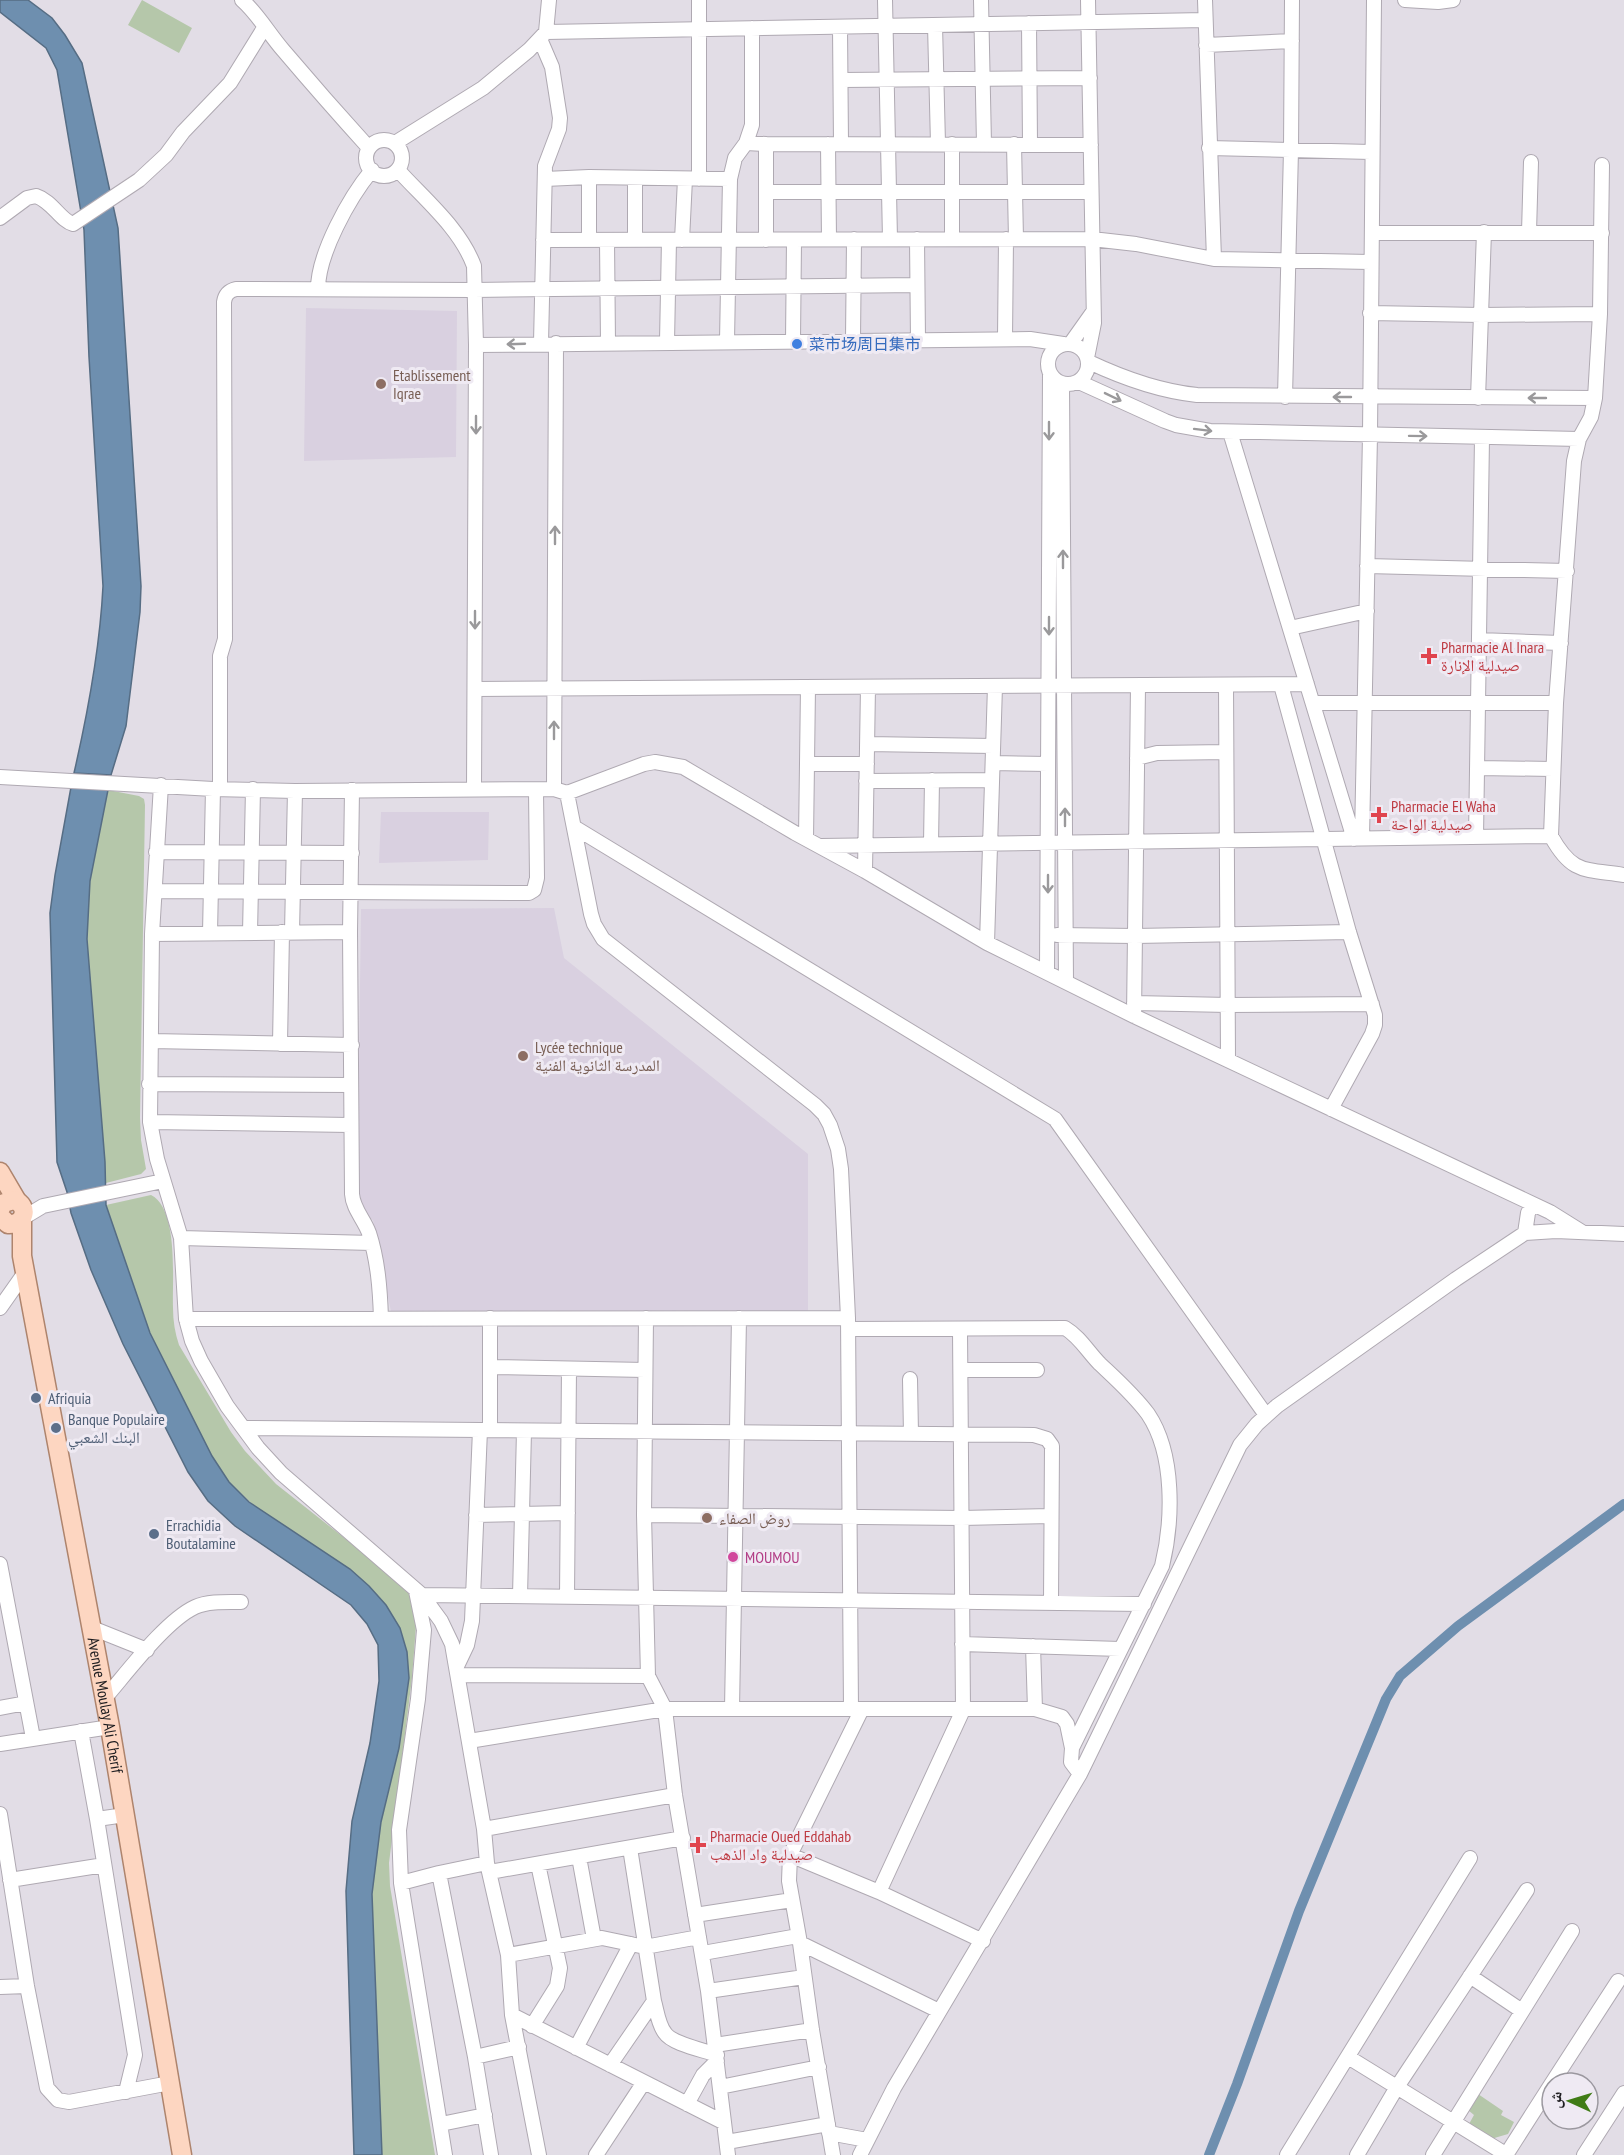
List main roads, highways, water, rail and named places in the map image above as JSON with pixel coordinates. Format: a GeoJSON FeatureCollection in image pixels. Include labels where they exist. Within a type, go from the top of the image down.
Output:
{"type":"FeatureCollection","features":[{"type":"Feature","properties":{"kind":"main road","name":"Avenue Moulay Ali Cherif"},"geometry":{"type":"LineString","coordinates":[[0,1172],[7,1213],[24,1263],[92,1628],[182,2155]]}},
{"type":"Feature","properties":{"kind":"main road"},"geometry":{"type":"LineString","coordinates":[[0,1183],[7,1213]]}},
{"type":"Feature","properties":{"kind":"water"},"geometry":{"type":"Polygon","coordinates":[[[0,0],[28,0],[52,18],[82,63],[118,228],[141,586],[126,726],[111,775],[74,773],[93,680],[103,586],[84,230],[57,70],[46,48],[0,12],[0,0]]]}},
{"type":"Feature","properties":{"kind":"water"},"geometry":{"type":"Polygon","coordinates":[[[71,787],[108,790],[90,881],[87,939],[105,1162],[106,1205],[150,1333],[212,1456],[229,1482],[249,1502],[350,1569],[369,1586],[386,1605],[400,1628],[407,1652],[409,1678],[399,1748],[381,1822],[372,1894],[382,2155],[354,2155],[346,1891],[352,1821],[370,1743],[379,1681],[378,1645],[367,1624],[351,1605],[235,1526],[208,1501],[188,1472],[123,1344],[91,1270],[71,1213],[57,1162],[50,913],[71,787]]]}},
{"type":"Feature","properties":{"kind":"waterway"},"geometry":{"type":"LineString","coordinates":[[1209,2155],[1299,1911],[1386,1699],[1400,1676],[1458,1626],[1624,1504]]}},
{"type":"Feature","properties":{"kind":"place","name":"菜市场周日集市"},"geometry":{"type":"Point","coordinates":[797,344]}},
{"type":"Feature","properties":{"kind":"place","name":"Etablissement Iqrae"},"geometry":{"type":"Point","coordinates":[381,384]}},
{"type":"Feature","properties":{"kind":"place","name":"Pharmacie Al Inara صيدلية الإنارة"},"geometry":{"type":"Point","coordinates":[1429,656]}},
{"type":"Feature","properties":{"kind":"place","name":"Pharmacie El Waha صيدلية الواحة"},"geometry":{"type":"Point","coordinates":[1379,815]}},
{"type":"Feature","properties":{"kind":"place","name":"Lycée technique المدرسة الثانوية الفنية"},"geometry":{"type":"Point","coordinates":[523,1056]}},
{"type":"Feature","properties":{"kind":"place","name":"Afriquia"},"geometry":{"type":"Point","coordinates":[36,1398]}},
{"type":"Feature","properties":{"kind":"place","name":"Banque Populaire البنك الشعبي"},"geometry":{"type":"Point","coordinates":[56,1428]}},
{"type":"Feature","properties":{"kind":"place","name":"روض الصفاء"},"geometry":{"type":"Point","coordinates":[707,1518]}},
{"type":"Feature","properties":{"kind":"place","name":"Errachidia Boutalamine"},"geometry":{"type":"Point","coordinates":[154,1534]}},
{"type":"Feature","properties":{"kind":"place","name":"MOUMOU"},"geometry":{"type":"Point","coordinates":[733,1557]}},
{"type":"Feature","properties":{"kind":"place","name":"Pharmacie Oued Eddahab صيدلية واد الذهب"},"geometry":{"type":"Point","coordinates":[698,1845]}}]}
